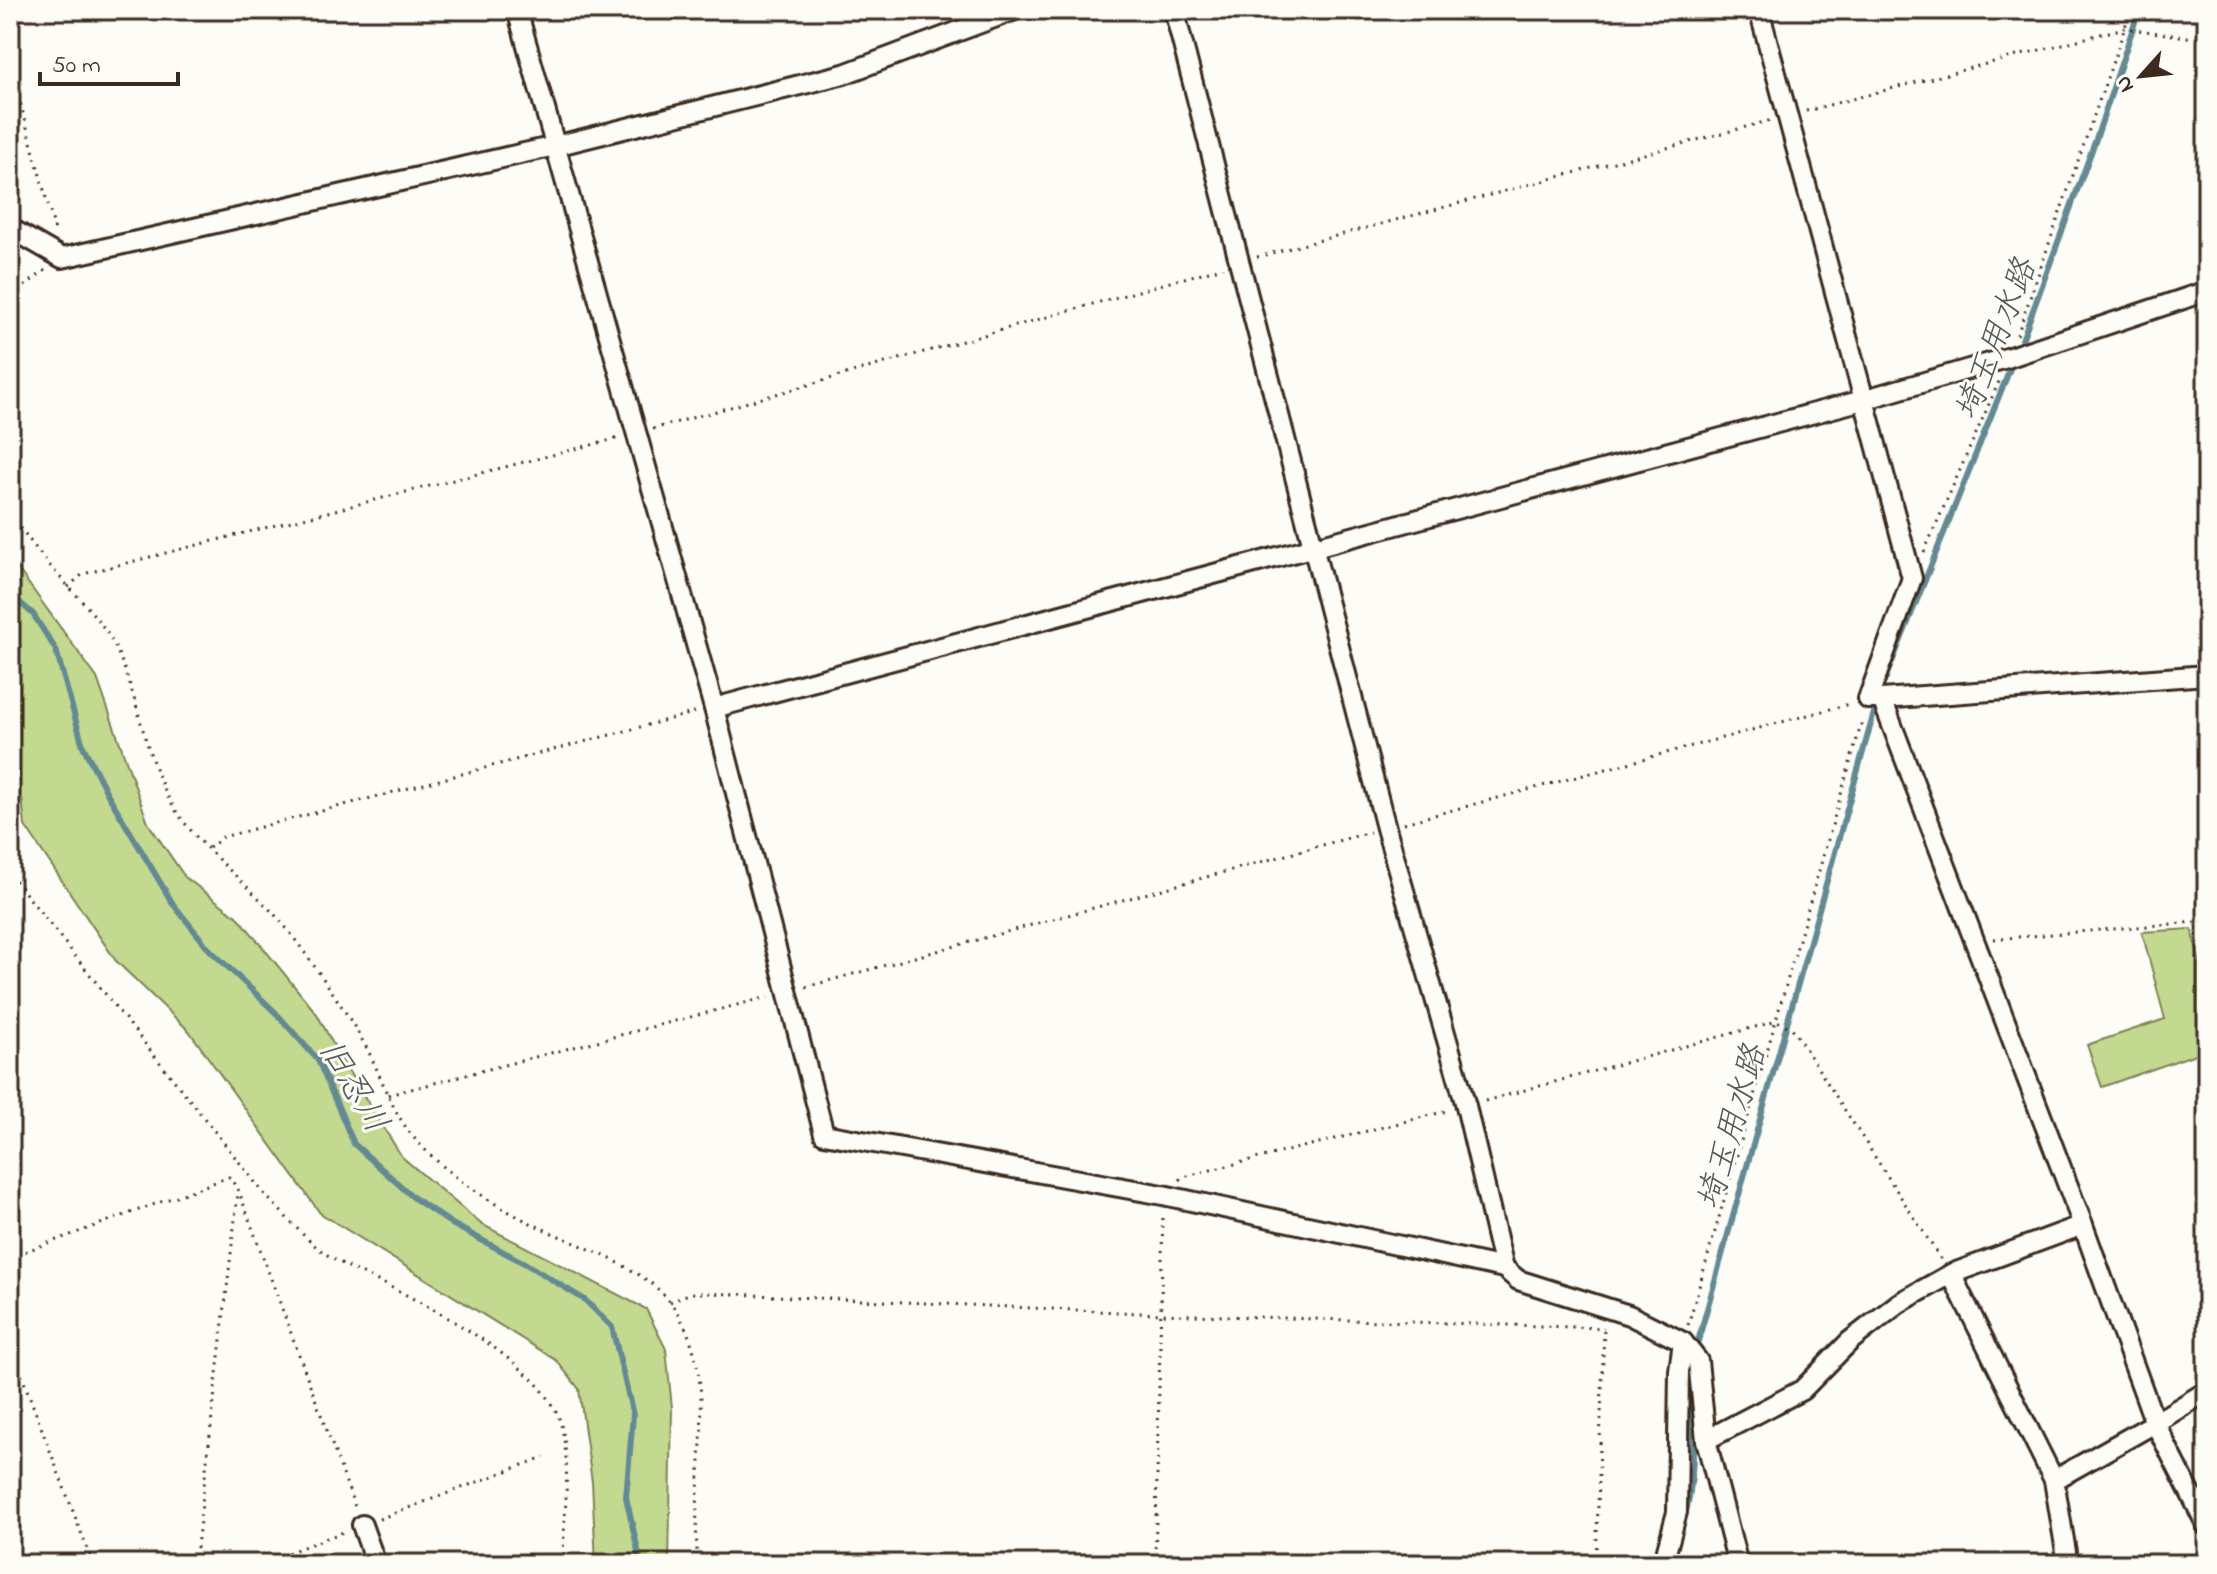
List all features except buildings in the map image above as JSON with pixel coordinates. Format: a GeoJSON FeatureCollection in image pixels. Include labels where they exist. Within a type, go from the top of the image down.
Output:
{"type":"FeatureCollection","features":[{"type":"Feature","properties":{"kind":"street"},"geometry":{"type":"LineString","coordinates":[[517,10],[714,708],[785,993],[824,1134],[1163,1195],[1504,1268],[1518,1280],[1629,1315],[1683,1342],[1698,1361],[1706,1440],[1738,1564]]}},
{"type":"Feature","properties":{"kind":"street"},"geometry":{"type":"LineString","coordinates":[[10,228],[62,258],[555,146],[844,74],[1015,10]]}},
{"type":"Feature","properties":{"kind":"street"},"geometry":{"type":"LineString","coordinates":[[1174,10],[1386,828],[1466,1106],[1504,1268]]}},
{"type":"Feature","properties":{"kind":"street"},"geometry":{"type":"LineString","coordinates":[[1759,10],[1912,578],[1875,699],[1975,941],[2155,1423],[2207,1526]]}},
{"type":"Feature","properties":{"kind":"street"},"geometry":{"type":"LineString","coordinates":[[714,708],[1863,400],[2015,355],[2207,291]]}},
{"type":"Feature","properties":{"kind":"street"},"geometry":{"type":"LineString","coordinates":[[1875,699],[2207,675]]}},
{"type":"Feature","properties":{"kind":"street"},"geometry":{"type":"LineString","coordinates":[[1706,1440],[1802,1390],[1850,1341],[1899,1303],[1951,1274],[2083,1225]]}},
{"type":"Feature","properties":{"kind":"street"},"geometry":{"type":"LineString","coordinates":[[1951,1274],[2054,1480],[2068,1564]]}},
{"type":"Feature","properties":{"kind":"street"},"geometry":{"type":"LineString","coordinates":[[1663,1564],[1677,1512],[1679,1371],[1683,1342]]}},
{"type":"Feature","properties":{"kind":"street"},"geometry":{"type":"LineString","coordinates":[[2054,1480],[2207,1391]]}},
{"type":"Feature","properties":{"kind":"street"},"geometry":{"type":"LineString","coordinates":[[362,1525],[376,1564]]}},
{"type":"Feature","properties":{"kind":"path"},"geometry":{"type":"LineString","coordinates":[[1912,578],[2015,355],[2131,10]]}},
{"type":"Feature","properties":{"kind":"path"},"geometry":{"type":"LineString","coordinates":[[68,587],[83,574],[638,433],[1241,262],[2126,29],[2207,40]]}},
{"type":"Feature","properties":{"kind":"path"},"geometry":{"type":"LineString","coordinates":[[10,65],[62,258],[22,288],[10,292]]}},
{"type":"Feature","properties":{"kind":"path"},"geometry":{"type":"LineString","coordinates":[[10,515],[116,647],[160,782],[181,817],[269,908],[305,954],[364,1043],[388,1095],[414,1138],[463,1180],[514,1214],[635,1273],[670,1302],[689,1340],[699,1380],[698,1564]]}},
{"type":"Feature","properties":{"kind":"path"},"geometry":{"type":"LineString","coordinates":[[388,1095],[785,993],[1386,828],[1875,699]]}},
{"type":"Feature","properties":{"kind":"path"},"geometry":{"type":"LineString","coordinates":[[1683,1342],[1875,699]]}},
{"type":"Feature","properties":{"kind":"path"},"geometry":{"type":"LineString","coordinates":[[209,848],[223,837],[714,708]]}},
{"type":"Feature","properties":{"kind":"path"},"geometry":{"type":"LineString","coordinates":[[10,874],[266,1196],[306,1237],[338,1261],[451,1320],[538,1384],[550,1399],[559,1419],[564,1442],[563,1564]]}},
{"type":"Feature","properties":{"kind":"path"},"geometry":{"type":"LineString","coordinates":[[1975,941],[2207,921]]}},
{"type":"Feature","properties":{"kind":"path"},"geometry":{"type":"LineString","coordinates":[[1155,1564],[1163,1195],[1183,1177],[1780,1022],[1789,1026],[1951,1274]]}},
{"type":"Feature","properties":{"kind":"path"},"geometry":{"type":"LineString","coordinates":[[10,1257],[229,1177],[238,1189],[362,1525]]}},
{"type":"Feature","properties":{"kind":"path"},"geometry":{"type":"LineString","coordinates":[[195,1564],[238,1189]]}},
{"type":"Feature","properties":{"kind":"path"},"geometry":{"type":"LineString","coordinates":[[670,1302],[691,1293],[710,1293],[1161,1314],[1604,1328],[1596,1564]]}},
{"type":"Feature","properties":{"kind":"path"},"geometry":{"type":"LineString","coordinates":[[10,1345],[93,1564]]}},
{"type":"Feature","properties":{"kind":"path"},"geometry":{"type":"LineString","coordinates":[[258,1564],[544,1457]]}},
{"type":"Feature","properties":{"kind":"green space"},"geometry":{"type":"Polygon","coordinates":[[[10,558],[97,678],[148,823],[185,877],[239,918],[317,1014],[402,1157],[481,1224],[646,1309],[666,1349],[672,1408],[669,1564],[596,1564],[592,1482],[579,1389],[556,1360],[320,1213],[189,1031],[116,961],[25,826],[22,797],[10,791],[10,558]]]}},
{"type":"Feature","properties":{"kind":"green space"},"geometry":{"type":"Polygon","coordinates":[[[2192,929],[2207,995],[2207,1050],[2102,1087],[2087,1045],[2165,1019],[2142,932],[2192,929]]]}},
{"type":"Feature","properties":{"kind":"waterway","name":"埼玉用水路"},"geometry":{"type":"LineString","coordinates":[[2019,348],[2096,139],[2139,10]]}},
{"type":"Feature","properties":{"kind":"waterway","name":"埼玉用水路"},"geometry":{"type":"LineString","coordinates":[[1884,682],[2014,359]]}},
{"type":"Feature","properties":{"kind":"waterway","name":"旧忍川"},"geometry":{"type":"LineString","coordinates":[[10,594],[33,614],[56,650],[83,746],[107,793],[173,904],[209,949],[275,1012],[318,1060],[354,1144],[414,1198],[452,1224],[585,1300],[612,1327],[633,1415],[626,1497],[641,1564]]}},
{"type":"Feature","properties":{"kind":"waterway","name":"埼玉用水路"},"geometry":{"type":"LineString","coordinates":[[1695,1352],[1875,709]]}},
{"type":"Feature","properties":{"kind":"waterway","name":"埼玉用水路"},"geometry":{"type":"LineString","coordinates":[[1683,1522],[1692,1468],[1691,1374]]}}]}
